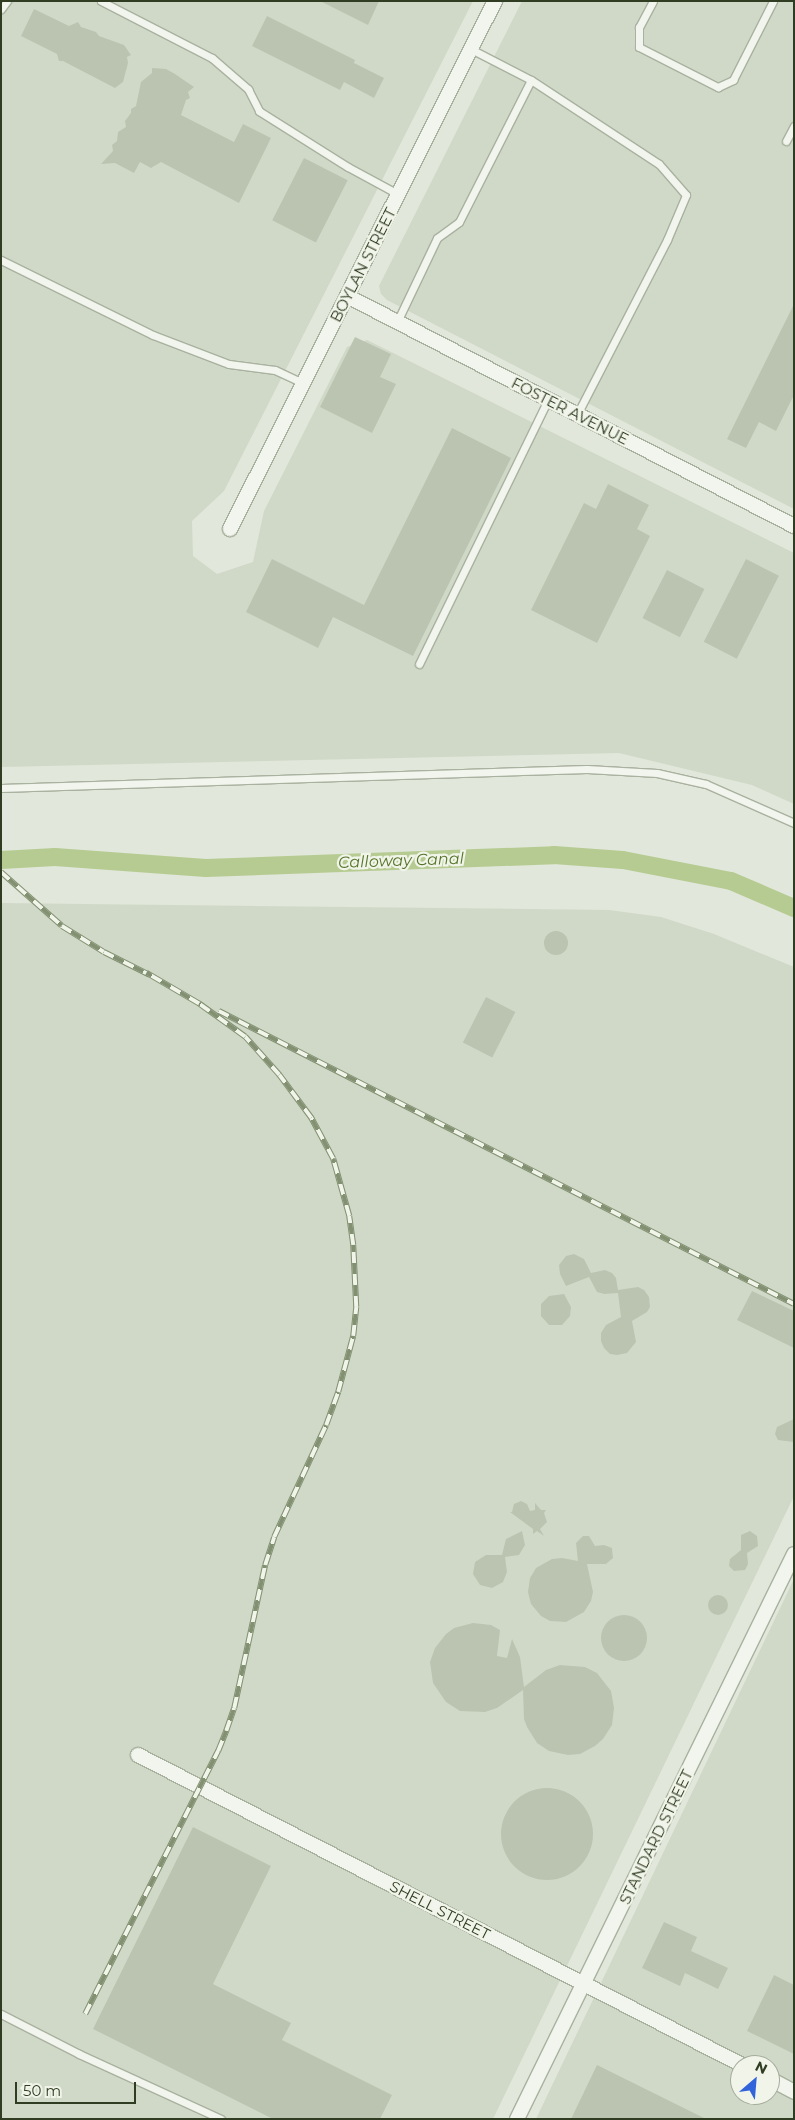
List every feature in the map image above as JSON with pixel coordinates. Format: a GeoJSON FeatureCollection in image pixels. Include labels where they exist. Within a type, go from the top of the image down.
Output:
{"type":"FeatureCollection","features":[{"type":"Feature","properties":{"kind":"street","name":"BOYLAN STREET"},"geometry":{"type":"LineString","coordinates":[[230,529],[495,1]]}},
{"type":"Feature","properties":{"kind":"street","name":"FOSTER AVENUE"},"geometry":{"type":"LineString","coordinates":[[347,296],[794,526]]}},
{"type":"Feature","properties":{"kind":"street","name":"STANDARD STREET"},"geometry":{"type":"LineString","coordinates":[[516,2119],[794,1554]]}},
{"type":"Feature","properties":{"kind":"street","name":"SHELL STREET"},"geometry":{"type":"LineString","coordinates":[[138,1755],[730,2059]]}},
{"type":"Feature","properties":{"kind":"street"},"geometry":{"type":"LineString","coordinates":[[780,2084],[794,2092]]}},
{"type":"Feature","properties":{"kind":"lane"},"geometry":{"type":"LineString","coordinates":[[1,9],[7,1]]}},
{"type":"Feature","properties":{"kind":"lane"},"geometry":{"type":"LineString","coordinates":[[101,1],[212,58],[248,89],[259,111],[348,167],[398,194]]}},
{"type":"Feature","properties":{"kind":"lane"},"geometry":{"type":"LineString","coordinates":[[653,1],[639,27],[638,47],[718,87],[733,80],[773,1]]}},
{"type":"Feature","properties":{"kind":"lane"},"geometry":{"type":"LineString","coordinates":[[471,49],[531,80],[659,164],[686,194],[667,240],[577,414]]}},
{"type":"Feature","properties":{"kind":"lane"},"geometry":{"type":"LineString","coordinates":[[398,322],[437,238],[460,222],[531,80]]}},
{"type":"Feature","properties":{"kind":"lane"},"geometry":{"type":"LineString","coordinates":[[786,141],[794,126]]}},
{"type":"Feature","properties":{"kind":"lane"},"geometry":{"type":"LineString","coordinates":[[1,260],[153,335],[229,364],[275,370],[303,383]]}},
{"type":"Feature","properties":{"kind":"lane"},"geometry":{"type":"LineString","coordinates":[[419,664],[548,399]]}},
{"type":"Feature","properties":{"kind":"lane"},"geometry":{"type":"LineString","coordinates":[[1,788],[587,768],[657,773],[706,784],[794,823]]}},
{"type":"Feature","properties":{"kind":"lane"},"geometry":{"type":"LineString","coordinates":[[1,2014],[78,2054],[221,2119]]}},
{"type":"Feature","properties":{"kind":"shaded area"},"geometry":{"type":"Polygon","coordinates":[[[1,1],[473,1],[224,491],[192,521],[193,556],[217,574],[253,562],[264,511],[347,347],[367,340],[794,553],[794,804],[752,785],[619,753],[1,767],[1,1]]]}},
{"type":"Feature","properties":{"kind":"shaded area"},"geometry":{"type":"Polygon","coordinates":[[[522,1],[794,1],[794,509],[387,300],[381,294],[379,286],[522,1]]]}},
{"type":"Feature","properties":{"kind":"shaded area"},"geometry":{"type":"Polygon","coordinates":[[[1,903],[609,910],[661,917],[714,934],[794,967],[794,1496],[493,2119],[1,2119],[1,903]]]}},
{"type":"Feature","properties":{"kind":"shaded area"},"geometry":{"type":"Polygon","coordinates":[[[794,1579],[794,2119],[536,2119],[794,1579]]]}},
{"type":"Feature","properties":{"kind":"building"},"geometry":{"type":"Polygon","coordinates":[[[320,1],[379,1],[368,25],[320,1]]]}},
{"type":"Feature","properties":{"kind":"building"},"geometry":{"type":"Polygon","coordinates":[[[34,9],[69,26],[78,22],[81,27],[96,32],[99,36],[124,45],[131,55],[127,57],[128,63],[123,82],[115,88],[63,61],[59,61],[57,54],[21,36],[34,9]]]}},
{"type":"Feature","properties":{"kind":"building"},"geometry":{"type":"Polygon","coordinates":[[[267,16],[355,60],[354,63],[384,78],[374,98],[344,82],[340,90],[252,46],[267,16]]]}},
{"type":"Feature","properties":{"kind":"building"},"geometry":{"type":"Polygon","coordinates":[[[152,68],[166,69],[194,87],[188,92],[190,98],[186,100],[181,115],[234,142],[243,124],[271,138],[239,203],[161,162],[151,168],[140,162],[134,173],[115,163],[101,164],[113,151],[112,145],[117,141],[118,132],[126,127],[125,121],[131,113],[131,109],[136,106],[141,82],[152,73],[152,68]]]}},
{"type":"Feature","properties":{"kind":"building"},"geometry":{"type":"Polygon","coordinates":[[[304,158],[348,180],[316,243],[272,220],[304,158]]]}},
{"type":"Feature","properties":{"kind":"building"},"geometry":{"type":"Polygon","coordinates":[[[794,304],[794,395],[776,431],[759,422],[746,448],[727,439],[794,304]]]}},
{"type":"Feature","properties":{"kind":"building"},"geometry":{"type":"Polygon","coordinates":[[[355,337],[391,354],[380,377],[396,384],[372,433],[320,407],[355,337]]]}},
{"type":"Feature","properties":{"kind":"building"},"geometry":{"type":"Polygon","coordinates":[[[452,428],[511,458],[413,656],[333,617],[318,648],[246,612],[272,559],[364,605],[452,428]]]}},
{"type":"Feature","properties":{"kind":"building"},"geometry":{"type":"Polygon","coordinates":[[[608,484],[649,505],[637,529],[650,536],[597,643],[531,610],[584,503],[596,509],[608,484]]]}},
{"type":"Feature","properties":{"kind":"building"},"geometry":{"type":"Polygon","coordinates":[[[746,559],[779,576],[737,659],[704,642],[746,559]]]}},
{"type":"Feature","properties":{"kind":"building"},"geometry":{"type":"Polygon","coordinates":[[[667,570],[704,589],[680,637],[642,618],[667,570]]]}},
{"type":"Feature","properties":{"kind":"building"},"geometry":{"type":"Polygon","coordinates":[[[556,931],[561,932],[567,938],[567,948],[561,954],[556,955],[551,954],[545,948],[544,943],[545,938],[551,932],[556,931]]]}},
{"type":"Feature","properties":{"kind":"building"},"geometry":{"type":"Polygon","coordinates":[[[486,997],[515,1012],[492,1057],[463,1042],[486,997]]]}},
{"type":"Feature","properties":{"kind":"building"},"geometry":{"type":"Polygon","coordinates":[[[574,1254],[584,1259],[591,1273],[605,1270],[612,1273],[616,1278],[618,1290],[638,1287],[644,1290],[649,1297],[650,1307],[647,1312],[632,1321],[636,1342],[627,1353],[610,1354],[604,1348],[601,1341],[601,1333],[606,1325],[621,1317],[618,1293],[604,1294],[597,1292],[589,1277],[566,1286],[560,1274],[559,1265],[566,1256],[574,1254]]]}},
{"type":"Feature","properties":{"kind":"building"},"geometry":{"type":"Polygon","coordinates":[[[752,1291],[794,1311],[794,1348],[737,1320],[752,1291]]]}},
{"type":"Feature","properties":{"kind":"building"},"geometry":{"type":"Polygon","coordinates":[[[564,1294],[571,1307],[570,1316],[562,1325],[549,1325],[541,1316],[541,1304],[549,1296],[564,1294]]]}},
{"type":"Feature","properties":{"kind":"building"},"geometry":{"type":"Polygon","coordinates":[[[794,1419],[794,1442],[778,1440],[775,1434],[777,1427],[794,1419]]]}},
{"type":"Feature","properties":{"kind":"building"},"geometry":{"type":"Polygon","coordinates":[[[521,1501],[527,1504],[530,1511],[535,1510],[535,1503],[541,1510],[546,1510],[544,1513],[547,1522],[540,1529],[544,1536],[537,1531],[533,1534],[533,1529],[510,1512],[512,1512],[514,1504],[521,1501]]]}},
{"type":"Feature","properties":{"kind":"building"},"geometry":{"type":"Polygon","coordinates":[[[522,1531],[525,1545],[519,1555],[505,1557],[507,1572],[503,1582],[492,1588],[480,1585],[473,1574],[475,1562],[486,1555],[502,1555],[506,1539],[522,1531]]]}},
{"type":"Feature","properties":{"kind":"building"},"geometry":{"type":"Polygon","coordinates":[[[750,1531],[757,1536],[758,1546],[747,1553],[748,1564],[745,1570],[734,1571],[729,1566],[730,1559],[741,1550],[741,1535],[750,1531]]]}},
{"type":"Feature","properties":{"kind":"building"},"geometry":{"type":"Polygon","coordinates":[[[583,1536],[589,1536],[595,1546],[604,1545],[612,1548],[613,1558],[606,1564],[587,1564],[593,1592],[591,1601],[584,1612],[566,1622],[550,1621],[541,1616],[531,1604],[528,1592],[530,1578],[536,1568],[552,1559],[562,1558],[578,1561],[576,1543],[583,1536]]]}},
{"type":"Feature","properties":{"kind":"building"},"geometry":{"type":"Polygon","coordinates":[[[718,1595],[725,1598],[728,1605],[725,1612],[718,1615],[711,1612],[708,1605],[711,1598],[718,1595]]]}},
{"type":"Feature","properties":{"kind":"building"},"geometry":{"type":"Polygon","coordinates":[[[624,1615],[637,1619],[643,1625],[647,1638],[643,1651],[637,1657],[624,1661],[611,1657],[605,1651],[601,1638],[605,1625],[611,1619],[624,1615]]]}},
{"type":"Feature","properties":{"kind":"building"},"geometry":{"type":"Polygon","coordinates":[[[473,1623],[491,1625],[500,1630],[497,1656],[507,1658],[512,1639],[520,1657],[524,1687],[546,1670],[560,1665],[585,1667],[597,1673],[611,1691],[614,1708],[612,1725],[603,1739],[580,1754],[568,1755],[549,1751],[537,1743],[527,1727],[524,1719],[523,1690],[497,1708],[485,1712],[460,1711],[446,1702],[433,1683],[430,1662],[435,1648],[446,1634],[454,1628],[473,1623]]]}},
{"type":"Feature","properties":{"kind":"building"},"geometry":{"type":"Polygon","coordinates":[[[547,1788],[565,1791],[580,1801],[590,1816],[593,1834],[590,1852],[580,1867],[565,1877],[547,1880],[529,1877],[514,1867],[504,1852],[501,1834],[504,1816],[514,1801],[529,1791],[547,1788]]]}},
{"type":"Feature","properties":{"kind":"building"},"geometry":{"type":"Polygon","coordinates":[[[193,1827],[271,1866],[213,1984],[291,2023],[282,2040],[392,2095],[380,2119],[273,2119],[93,2029],[193,1827]]]}},
{"type":"Feature","properties":{"kind":"building"},"geometry":{"type":"Polygon","coordinates":[[[664,1922],[697,1937],[691,1951],[728,1968],[718,1989],[685,1973],[680,1986],[642,1968],[664,1922]]]}},
{"type":"Feature","properties":{"kind":"building"},"geometry":{"type":"Polygon","coordinates":[[[774,1975],[794,1985],[794,2054],[747,2031],[774,1975]]]}},
{"type":"Feature","properties":{"kind":"building"},"geometry":{"type":"Polygon","coordinates":[[[597,2065],[706,2119],[571,2119],[597,2065]]]}},
{"type":"Feature","properties":{"kind":"waterway","name":"Calloway Canal"},"geometry":{"type":"LineString","coordinates":[[1,860],[55,857],[206,868],[554,855],[623,860],[731,881],[794,908]]}},
{"type":"Feature","properties":{"kind":"railway"},"geometry":{"type":"LineString","coordinates":[[1,872],[62,926],[104,952],[150,975]]}},
{"type":"Feature","properties":{"kind":"railway"},"geometry":{"type":"LineString","coordinates":[[85,2014],[218,1751],[226,1731],[234,1708],[265,1565],[274,1537],[326,1425],[338,1392],[353,1336],[356,1307],[353,1245],[349,1216],[333,1159],[311,1118],[279,1075],[245,1037],[199,1004],[146,973]]}},
{"type":"Feature","properties":{"kind":"railway"},"geometry":{"type":"LineString","coordinates":[[219,1011],[794,1304]]}}]}
